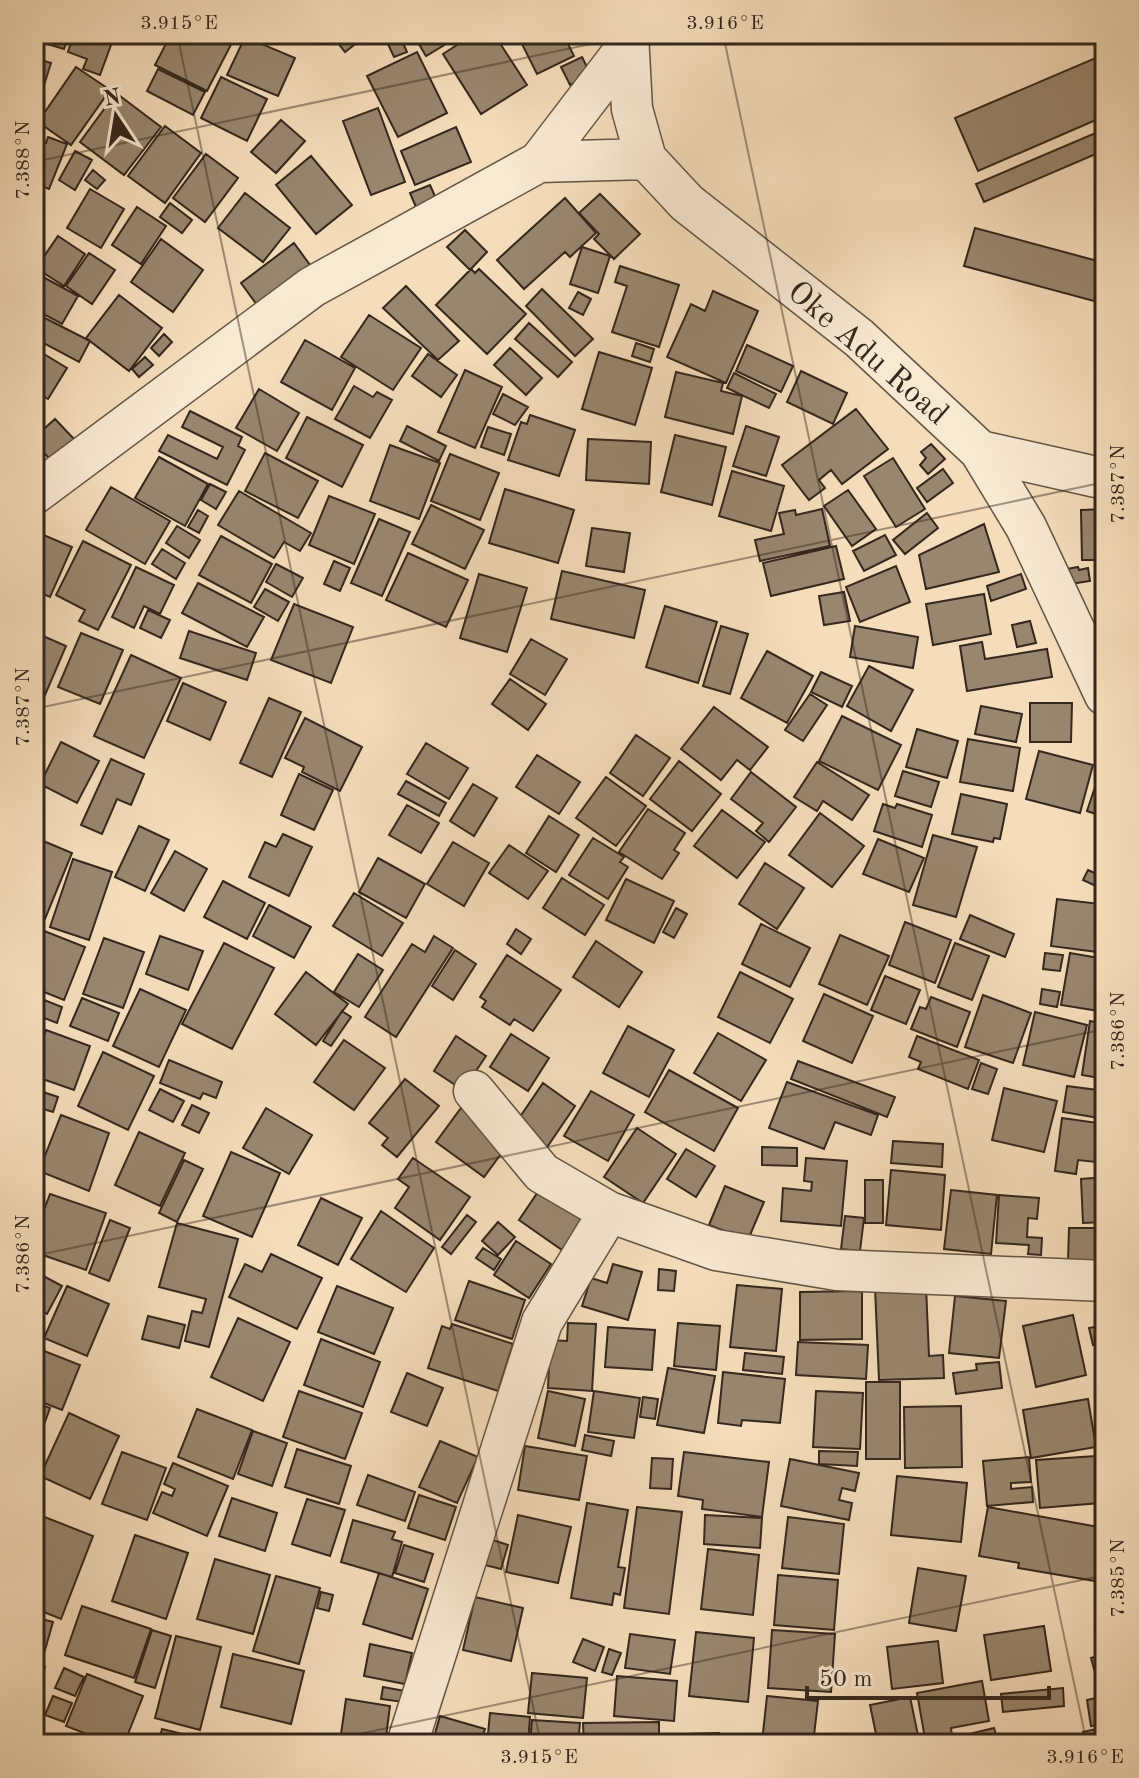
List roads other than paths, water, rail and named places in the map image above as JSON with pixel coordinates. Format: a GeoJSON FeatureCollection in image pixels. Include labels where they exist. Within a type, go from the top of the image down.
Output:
{"type":"FeatureCollection","features":[{"type":"Feature","properties":{"kind":"street","name":"Oke Adu Road"},"geometry":{"type":"LineString","coordinates":[[627,40],[632,109],[646,159],[687,203],[859,338],[980,451],[1026,527],[1105,695]]}},
{"type":"Feature","properties":{"kind":"street"},"geometry":{"type":"LineString","coordinates":[[34,494],[312,287],[539,162],[627,40]]}},
{"type":"Feature","properties":{"kind":"street"},"geometry":{"type":"LineString","coordinates":[[539,162],[646,159]]}},
{"type":"Feature","properties":{"kind":"street"},"geometry":{"type":"LineString","coordinates":[[980,451],[1105,479]]}},
{"type":"Feature","properties":{"kind":"street"},"geometry":{"type":"LineString","coordinates":[[474,1091],[542,1173],[609,1212],[716,1250],[837,1270],[1105,1281]]}},
{"type":"Feature","properties":{"kind":"street"},"geometry":{"type":"LineString","coordinates":[[407,1744],[542,1322],[609,1212]]}}]}
